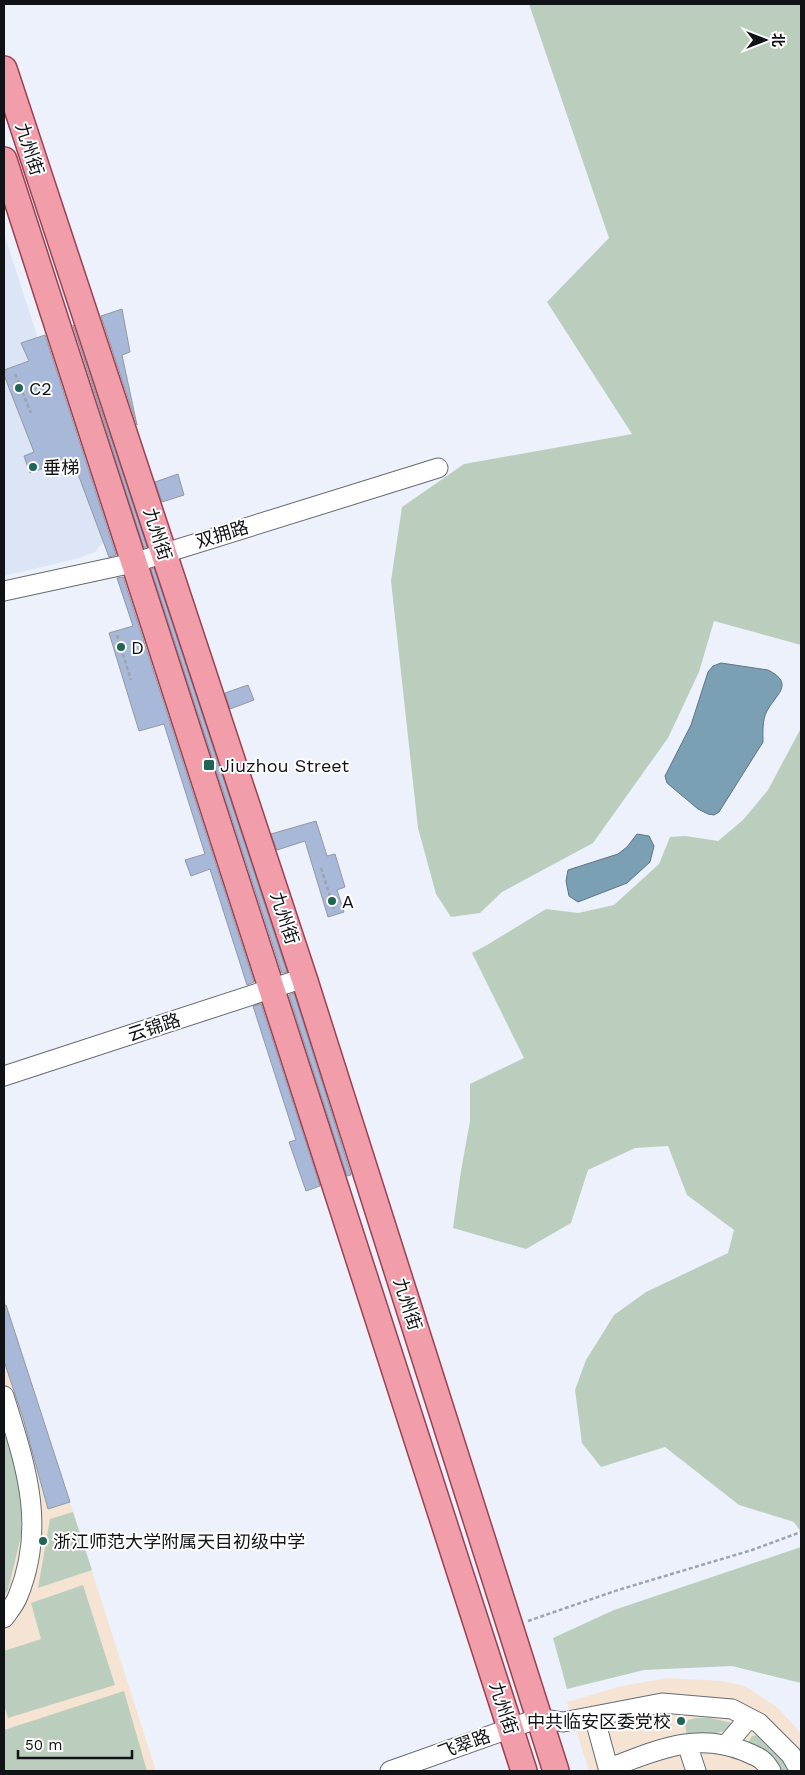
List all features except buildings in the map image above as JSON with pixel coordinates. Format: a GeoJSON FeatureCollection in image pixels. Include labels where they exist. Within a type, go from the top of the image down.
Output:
{"type":"FeatureCollection","features":[{"type":"Feature","properties":{"kind":"main road","name":"九州街"},"geometry":{"type":"LineString","coordinates":[[4,69],[304,978],[556,1771]]}},
{"type":"Feature","properties":{"kind":"main road","name":"九州街"},"geometry":{"type":"LineString","coordinates":[[4,160],[524,1771]]}},
{"type":"Feature","properties":{"kind":"street","name":"双拥路"},"geometry":{"type":"LineString","coordinates":[[4,591],[133,563],[438,468]]}},
{"type":"Feature","properties":{"kind":"street","name":"云锦路"},"geometry":{"type":"LineString","coordinates":[[4,1076],[304,978]]}},
{"type":"Feature","properties":{"kind":"street"},"geometry":{"type":"LineString","coordinates":[[4,1396],[25,1463],[31,1496],[32,1527],[28,1563],[18,1597],[4,1618]]}},
{"type":"Feature","properties":{"kind":"street"},"geometry":{"type":"LineString","coordinates":[[539,1718],[563,1722],[662,1704],[732,1709],[759,1723],[791,1755],[800,1771]]}},
{"type":"Feature","properties":{"kind":"street"},"geometry":{"type":"LineString","coordinates":[[594,1716],[609,1770],[663,1749],[700,1742],[727,1744],[764,1760],[771,1771]]}},
{"type":"Feature","properties":{"kind":"street","name":"飞翠路"},"geometry":{"type":"LineString","coordinates":[[390,1771],[539,1718]]}},
{"type":"Feature","properties":{"kind":"street"},"geometry":{"type":"LineString","coordinates":[[727,1744],[749,1718]]}},
{"type":"Feature","properties":{"kind":"street"},"geometry":{"type":"LineString","coordinates":[[687,1744],[696,1771]]}},
{"type":"Feature","properties":{"kind":"path"},"geometry":{"type":"LineString","coordinates":[[15,374],[31,413]]}},
{"type":"Feature","properties":{"kind":"path"},"geometry":{"type":"LineString","coordinates":[[117,635],[131,680]]}},
{"type":"Feature","properties":{"kind":"path"},"geometry":{"type":"LineString","coordinates":[[321,868],[335,912]]}},
{"type":"Feature","properties":{"kind":"path"},"geometry":{"type":"LineString","coordinates":[[510,1628],[618,1590],[752,1550],[801,1532]]}},
{"type":"Feature","properties":{"kind":"shaded area"},"geometry":{"type":"Polygon","coordinates":[[[4,234],[104,541],[95,552],[79,558],[4,576],[4,234]]]}},
{"type":"Feature","properties":{"kind":"shaded area","name":"浙江师范大学附属天目初级中学"},"geometry":{"type":"Polygon","coordinates":[[[4,1297],[73,1512],[156,1771],[4,1771],[4,1297]]]}},
{"type":"Feature","properties":{"kind":"shaded area","name":"中共临安区委党校"},"geometry":{"type":"Polygon","coordinates":[[[668,1678],[722,1681],[745,1686],[778,1708],[801,1733],[801,1771],[589,1771],[567,1702],[622,1686],[668,1678]]]}},
{"type":"Feature","properties":{"kind":"green space"},"geometry":{"type":"Polygon","coordinates":[[[529,4],[801,4],[801,645],[714,621],[699,672],[668,738],[593,843],[502,892],[480,913],[451,917],[436,894],[418,828],[391,581],[402,507],[464,464],[632,434],[547,302],[609,238],[529,4]]]}},
{"type":"Feature","properties":{"kind":"green space"},"geometry":{"type":"Polygon","coordinates":[[[801,728],[801,1532],[794,1522],[739,1505],[665,1447],[601,1467],[582,1443],[575,1390],[586,1360],[614,1315],[646,1292],[728,1253],[734,1230],[687,1195],[668,1146],[635,1148],[588,1170],[571,1223],[526,1249],[453,1228],[470,1121],[470,1084],[524,1058],[472,953],[546,909],[578,913],[614,905],[659,864],[670,837],[685,836],[718,841],[743,820],[768,790],[801,728]]]}},
{"type":"Feature","properties":{"kind":"green space"},"geometry":{"type":"Polygon","coordinates":[[[4,1431],[18,1474],[21,1493],[21,1536],[8,1590],[4,1596],[4,1431]]]}},
{"type":"Feature","properties":{"kind":"green space"},"geometry":{"type":"Polygon","coordinates":[[[73,1512],[92,1570],[38,1588],[50,1519],[73,1512]]]}},
{"type":"Feature","properties":{"kind":"green space"},"geometry":{"type":"Polygon","coordinates":[[[801,1547],[801,1683],[732,1666],[644,1670],[567,1689],[553,1638],[614,1610],[801,1547]]]}},
{"type":"Feature","properties":{"kind":"green space"},"geometry":{"type":"Polygon","coordinates":[[[83,1585],[115,1685],[8,1718],[4,1705],[4,1651],[41,1639],[31,1603],[83,1585]]]}},
{"type":"Feature","properties":{"kind":"green space"},"geometry":{"type":"Polygon","coordinates":[[[124,1691],[147,1771],[4,1771],[4,1730],[124,1691]]]}},
{"type":"Feature","properties":{"kind":"green space"},"geometry":{"type":"Polygon","coordinates":[[[710,1718],[732,1723],[734,1729],[703,1736],[687,1736],[685,1725],[688,1720],[710,1718]]]}},
{"type":"Feature","properties":{"kind":"green space"},"geometry":{"type":"Polygon","coordinates":[[[758,1735],[785,1760],[791,1771],[782,1771],[776,1761],[748,1743],[752,1736],[758,1735]]]}},
{"type":"Feature","properties":{"kind":"water"},"geometry":{"type":"Polygon","coordinates":[[[721,663],[768,670],[781,680],[782,685],[781,690],[770,705],[764,718],[763,742],[719,812],[714,815],[698,809],[667,783],[665,776],[691,725],[708,672],[713,666],[721,663]]]}},
{"type":"Feature","properties":{"kind":"water"},"geometry":{"type":"Polygon","coordinates":[[[637,834],[649,836],[654,846],[650,862],[627,883],[578,902],[569,896],[566,881],[568,870],[618,854],[627,847],[637,834]]]}},
{"type":"Feature","properties":{"kind":"place","name":"C2"},"geometry":{"type":"Point","coordinates":[19,388]}},
{"type":"Feature","properties":{"kind":"place","name":"垂梯"},"geometry":{"type":"Point","coordinates":[33,467]}},
{"type":"Feature","properties":{"kind":"place","name":"D"},"geometry":{"type":"Point","coordinates":[121,647]}},
{"type":"Feature","properties":{"kind":"place","name":"Jiuzhou Street"},"geometry":{"type":"Point","coordinates":[209,765]}},
{"type":"Feature","properties":{"kind":"place","name":"A"},"geometry":{"type":"Point","coordinates":[332,901]}},
{"type":"Feature","properties":{"kind":"place","name":"浙江师范大学附属天目初级中学"},"geometry":{"type":"Point","coordinates":[43,1541]}},
{"type":"Feature","properties":{"kind":"place","name":"中共临安区委党校"},"geometry":{"type":"Point","coordinates":[681,1721]}}]}
